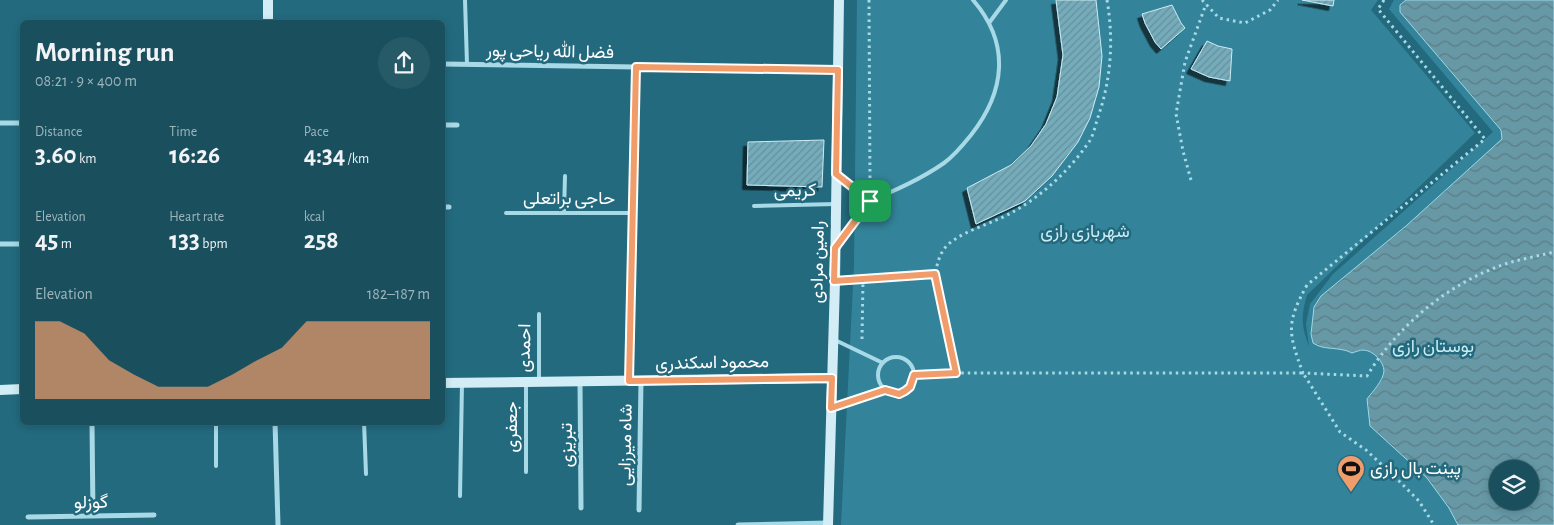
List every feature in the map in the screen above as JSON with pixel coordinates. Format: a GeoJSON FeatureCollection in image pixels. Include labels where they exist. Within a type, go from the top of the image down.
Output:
{"type":"FeatureCollection","features":[{"type":"Feature","properties":{"kind":"street"},"geometry":{"type":"LineString","coordinates":[[268,0],[268,20]]}},
{"type":"Feature","properties":{"kind":"street","name":"رامین مرادی"},"geometry":{"type":"LineString","coordinates":[[828,524],[839,0]]}},
{"type":"Feature","properties":{"kind":"street","name":"فضل الله ریاحی پور"},"geometry":{"type":"LineString","coordinates":[[445,64],[838,70]]}},
{"type":"Feature","properties":{"kind":"street"},"geometry":{"type":"LineString","coordinates":[[629,381],[636,104]]}},
{"type":"Feature","properties":{"kind":"street"},"geometry":{"type":"LineString","coordinates":[[0,123],[20,123]]}},
{"type":"Feature","properties":{"kind":"street"},"geometry":{"type":"LineString","coordinates":[[445,125],[458,125]]}},
{"type":"Feature","properties":{"kind":"street"},"geometry":{"type":"LineString","coordinates":[[0,244],[20,244]]}},
{"type":"Feature","properties":{"kind":"street","name":"محمود اسکندری"},"geometry":{"type":"LineString","coordinates":[[445,383],[832,378]]}},
{"type":"Feature","properties":{"kind":"street","name":"شاه میرزایی"},"geometry":{"type":"LineString","coordinates":[[639,510],[641,380]]}},
{"type":"Feature","properties":{"kind":"street","name":"تبریزی"},"geometry":{"type":"LineString","coordinates":[[580,381],[581,508]]}},
{"type":"Feature","properties":{"kind":"street"},"geometry":{"type":"LineString","coordinates":[[0,390],[20,389]]}},
{"type":"Feature","properties":{"kind":"street"},"geometry":{"type":"LineString","coordinates":[[92,425],[93,516]]}},
{"type":"Feature","properties":{"kind":"street"},"geometry":{"type":"LineString","coordinates":[[275,425],[278,525]]}},
{"type":"Feature","properties":{"kind":"street","name":"گوزلو"},"geometry":{"type":"LineString","coordinates":[[28,517],[154,515]]}},
{"type":"Feature","properties":{"kind":"street"},"geometry":{"type":"LineString","coordinates":[[738,525],[828,524]]}},
{"type":"Feature","properties":{"kind":"lane"},"geometry":{"type":"LineString","coordinates":[[465,0],[467,64]]}},
{"type":"Feature","properties":{"kind":"lane"},"geometry":{"type":"LineString","coordinates":[[835,248],[870,201],[917,180],[946,162],[959,150],[982,122],[996,91],[999,74],[997,48],[989,23],[973,0]]}},
{"type":"Feature","properties":{"kind":"lane"},"geometry":{"type":"LineString","coordinates":[[989,23],[1006,0]]}},
{"type":"Feature","properties":{"kind":"lane"},"geometry":{"type":"LineString","coordinates":[[836,174],[870,201]]}},
{"type":"Feature","properties":{"kind":"lane"},"geometry":{"type":"LineString","coordinates":[[564,212],[565,176]]}},
{"type":"Feature","properties":{"kind":"lane","name":"کریمی"},"geometry":{"type":"LineString","coordinates":[[754,206],[836,204]]}},
{"type":"Feature","properties":{"kind":"lane","name":"حاجی براتعلی"},"geometry":{"type":"LineString","coordinates":[[506,213],[633,213]]}},
{"type":"Feature","properties":{"kind":"lane","name":"احمدی"},"geometry":{"type":"LineString","coordinates":[[538,382],[539,314]]}},
{"type":"Feature","properties":{"kind":"lane"},"geometry":{"type":"LineString","coordinates":[[833,339],[883,363]]}},
{"type":"Feature","properties":{"kind":"lane"},"geometry":{"type":"LineString","coordinates":[[890,358],[904,358],[913,368],[914,375],[910,387],[899,394],[885,390],[880,384],[878,377],[879,369],[883,363],[890,358]]}},
{"type":"Feature","properties":{"kind":"lane","name":"جعفری"},"geometry":{"type":"LineString","coordinates":[[526,382],[526,472]]}},
{"type":"Feature","properties":{"kind":"lane"},"geometry":{"type":"LineString","coordinates":[[460,496],[462,383]]}},
{"type":"Feature","properties":{"kind":"lane"},"geometry":{"type":"LineString","coordinates":[[831,408],[885,390]]}},
{"type":"Feature","properties":{"kind":"lane"},"geometry":{"type":"LineString","coordinates":[[216,425],[216,466]]}},
{"type":"Feature","properties":{"kind":"lane"},"geometry":{"type":"LineString","coordinates":[[364,425],[366,474]]}},
{"type":"Feature","properties":{"kind":"path"},"geometry":{"type":"LineString","coordinates":[[869,0],[870,201]]}},
{"type":"Feature","properties":{"kind":"path"},"geometry":{"type":"LineString","coordinates":[[956,373],[935,274],[939,259],[945,248],[958,238],[1011,213],[1043,192],[1065,171],[1090,140],[1103,104],[1109,71],[1112,42],[1107,0]]}},
{"type":"Feature","properties":{"kind":"path"},"geometry":{"type":"LineString","coordinates":[[1202,0],[1219,18],[1245,24],[1270,10],[1278,0]]}},
{"type":"Feature","properties":{"kind":"path"},"geometry":{"type":"LineString","coordinates":[[1384,0],[1378,9],[1485,139],[1307,285],[1296,304],[1290,330],[1294,349],[1303,373],[1340,432],[1366,450],[1420,501],[1434,525]]}},
{"type":"Feature","properties":{"kind":"path"},"geometry":{"type":"LineString","coordinates":[[1191,180],[1176,114],[1185,62],[1206,4]]}},
{"type":"Feature","properties":{"kind":"path"},"geometry":{"type":"LineString","coordinates":[[914,375],[956,373],[1303,373],[1367,376],[1390,344],[1412,322],[1451,291],[1504,265],[1554,252]]}},
{"type":"Feature","properties":{"kind":"path"},"geometry":{"type":"LineString","coordinates":[[834,281],[935,274]]}},
{"type":"Feature","properties":{"kind":"path"},"geometry":{"type":"LineString","coordinates":[[862,352],[863,279]]}},
{"type":"Feature","properties":{"kind":"green space","name":"شهربازی رازی"},"geometry":{"type":"Polygon","coordinates":[[[857,0],[1378,0],[1371,10],[1475,133],[1307,295],[1303,321],[1304,332],[1309,346],[1306,324],[1310,304],[1333,274],[1493,132],[1389,9],[1394,0],[1554,0],[1554,525],[841,525],[854,265],[857,0]]]}},
{"type":"Feature","properties":{"kind":"water","name":"بوستان رازی"},"geometry":{"type":"Polygon","coordinates":[[[1406,0],[1554,0],[1554,525],[1458,525],[1449,508],[1427,478],[1370,426],[1367,399],[1383,375],[1384,368],[1380,360],[1374,354],[1367,351],[1362,350],[1352,353],[1322,347],[1313,343],[1311,334],[1314,307],[1321,296],[1406,226],[1502,139],[1501,130],[1400,12],[1400,5],[1406,0]]]}},
{"type":"Feature","properties":{"kind":"building"},"geometry":{"type":"Polygon","coordinates":[[[1056,0],[1096,0],[1102,56],[1099,87],[1090,118],[1078,142],[1052,176],[1025,201],[976,224],[967,188],[1011,165],[1031,146],[1046,124],[1057,97],[1063,55],[1056,0]]]}},
{"type":"Feature","properties":{"kind":"building"},"geometry":{"type":"Polygon","coordinates":[[[1302,0],[1334,0],[1333,6],[1302,0]]]}},
{"type":"Feature","properties":{"kind":"building"},"geometry":{"type":"Polygon","coordinates":[[[1172,5],[1185,28],[1161,49],[1155,42],[1142,14],[1172,5]]]}},
{"type":"Feature","properties":{"kind":"building"},"geometry":{"type":"Polygon","coordinates":[[[1207,41],[1232,49],[1230,81],[1209,77],[1191,69],[1207,41]]]}},
{"type":"Feature","properties":{"kind":"building"},"geometry":{"type":"Polygon","coordinates":[[[824,140],[822,187],[747,185],[748,142],[824,140]]]}},
{"type":"Feature","properties":{"kind":"place","name":"پینت بال رازی"},"geometry":{"type":"Point","coordinates":[1351,493]}},
{"type":"Feature","properties":{"kind":"route"},"geometry":{"type":"LineString","coordinates":[[636,67],[838,70],[836,174],[870,201],[835,248],[834,281],[935,274],[956,373],[914,375],[910,387],[899,394],[885,390],[831,408],[832,378],[629,381],[636,67]]}}]}
